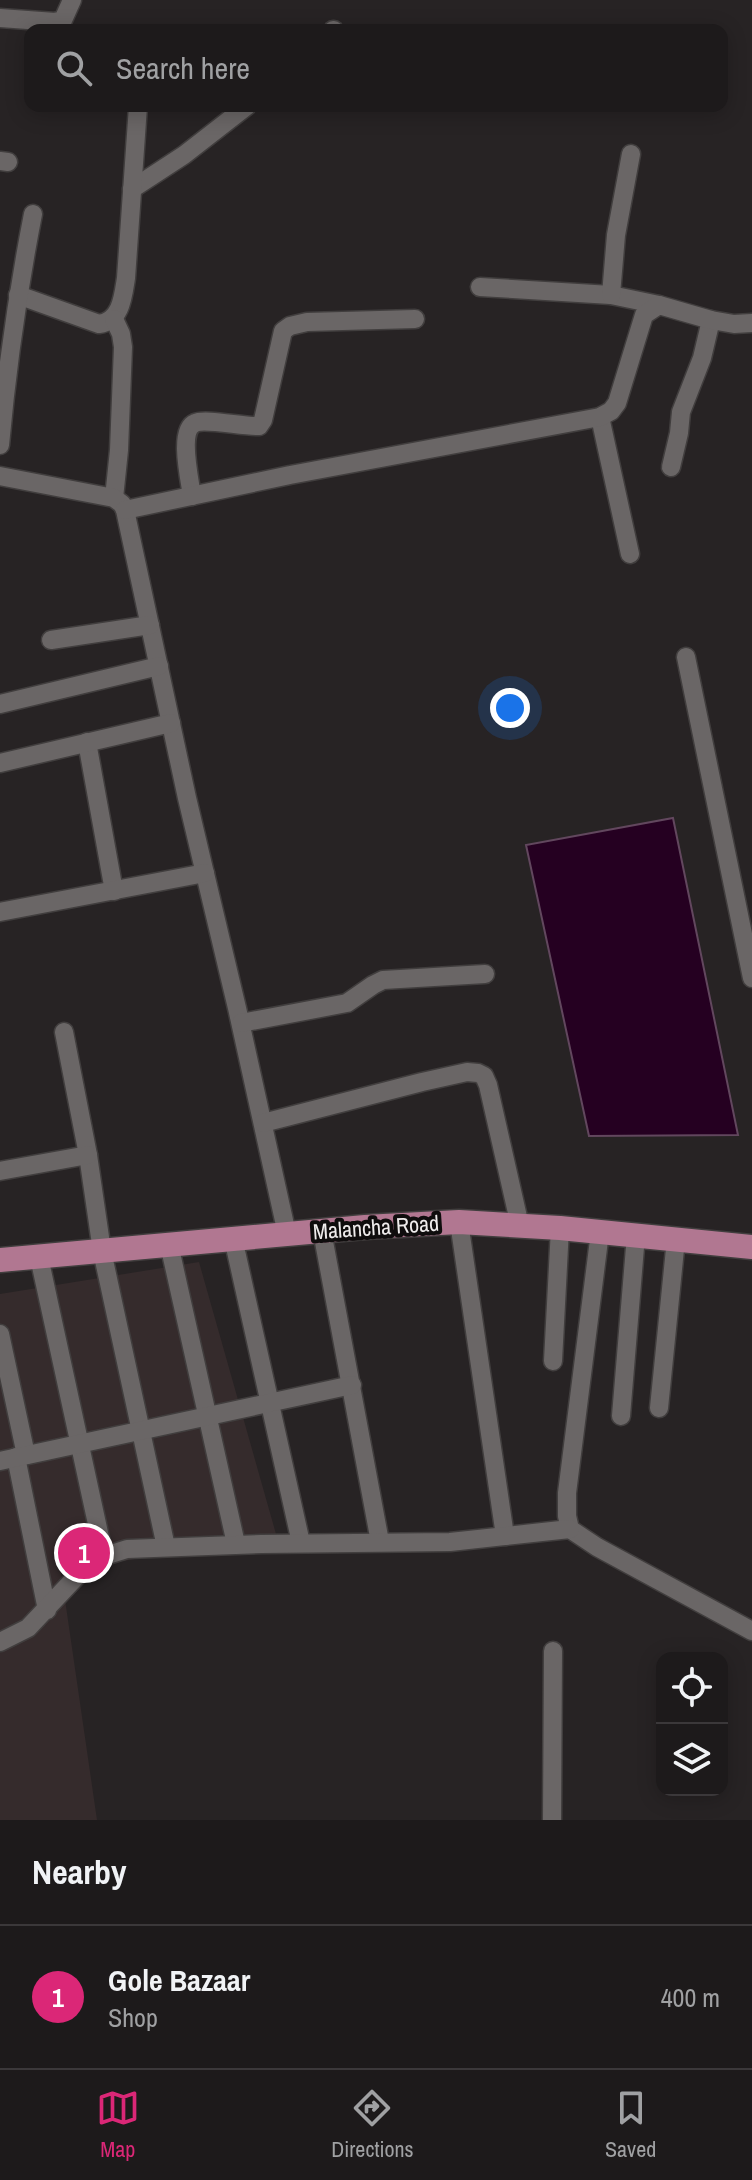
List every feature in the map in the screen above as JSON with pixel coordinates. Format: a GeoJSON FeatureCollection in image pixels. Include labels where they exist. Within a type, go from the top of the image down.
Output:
{"type":"FeatureCollection","features":[{"type":"Feature","properties":{"kind":"main road","name":"Malancha Road"},"geometry":{"type":"LineString","coordinates":[[0,1260],[233,1238],[459,1222],[560,1228],[752,1247]]}},
{"type":"Feature","properties":{"kind":"street"},"geometry":{"type":"LineString","coordinates":[[0,18],[55,22],[63,20],[72,0]]}},
{"type":"Feature","properties":{"kind":"street"},"geometry":{"type":"LineString","coordinates":[[18,295],[99,324],[114,319],[126,278],[138,112]]}},
{"type":"Feature","properties":{"kind":"street"},"geometry":{"type":"LineString","coordinates":[[132,189],[184,155],[239,112]]}},
{"type":"Feature","properties":{"kind":"street"},"geometry":{"type":"LineString","coordinates":[[611,295],[616,235],[631,154]]}},
{"type":"Feature","properties":{"kind":"street"},"geometry":{"type":"LineString","coordinates":[[0,445],[6,378],[33,214]]}},
{"type":"Feature","properties":{"kind":"street"},"geometry":{"type":"LineString","coordinates":[[480,287],[611,295],[711,320],[752,323]]}},
{"type":"Feature","properties":{"kind":"street"},"geometry":{"type":"LineString","coordinates":[[0,476],[120,504],[192,496],[600,417],[617,403],[644,315],[659,305]]}},
{"type":"Feature","properties":{"kind":"street"},"geometry":{"type":"LineString","coordinates":[[114,319],[123,347],[120,504],[287,1234]]}},
{"type":"Feature","properties":{"kind":"street"},"geometry":{"type":"LineString","coordinates":[[192,496],[185,451],[189,429],[195,423],[204,422],[259,426],[263,420],[283,331],[307,322],[415,319]]}},
{"type":"Feature","properties":{"kind":"street"},"geometry":{"type":"LineString","coordinates":[[671,467],[681,412],[702,358],[711,320]]}},
{"type":"Feature","properties":{"kind":"street"},"geometry":{"type":"LineString","coordinates":[[600,417],[630,554]]}},
{"type":"Feature","properties":{"kind":"street"},"geometry":{"type":"LineString","coordinates":[[51,640],[150,625]]}},
{"type":"Feature","properties":{"kind":"street"},"geometry":{"type":"LineString","coordinates":[[686,657],[752,978]]}},
{"type":"Feature","properties":{"kind":"street"},"geometry":{"type":"LineString","coordinates":[[0,704],[159,666]]}},
{"type":"Feature","properties":{"kind":"street"},"geometry":{"type":"LineString","coordinates":[[0,763],[171,723]]}},
{"type":"Feature","properties":{"kind":"street"},"geometry":{"type":"LineString","coordinates":[[87,742],[114,891]]}},
{"type":"Feature","properties":{"kind":"street"},"geometry":{"type":"LineString","coordinates":[[0,912],[205,873]]}},
{"type":"Feature","properties":{"kind":"street"},"geometry":{"type":"LineString","coordinates":[[241,1023],[347,1003],[383,980],[485,974]]}},
{"type":"Feature","properties":{"kind":"street"},"geometry":{"type":"LineString","coordinates":[[64,1032],[88,1155],[102,1251],[166,1547]]}},
{"type":"Feature","properties":{"kind":"street"},"geometry":{"type":"LineString","coordinates":[[263,1123],[433,1079],[467,1072],[478,1073],[484,1076],[488,1085],[520,1226]]}},
{"type":"Feature","properties":{"kind":"street"},"geometry":{"type":"LineString","coordinates":[[0,1171],[88,1155]]}},
{"type":"Feature","properties":{"kind":"street"},"geometry":{"type":"LineString","coordinates":[[459,1222],[505,1536]]}},
{"type":"Feature","properties":{"kind":"street"},"geometry":{"type":"LineString","coordinates":[[553,1361],[560,1228]]}},
{"type":"Feature","properties":{"kind":"street"},"geometry":{"type":"LineString","coordinates":[[322,1231],[380,1542]]}},
{"type":"Feature","properties":{"kind":"street"},"geometry":{"type":"LineString","coordinates":[[600,1232],[568,1479],[567,1516],[585,1538],[752,1631]]}},
{"type":"Feature","properties":{"kind":"street"},"geometry":{"type":"LineString","coordinates":[[621,1416],[636,1235]]}},
{"type":"Feature","properties":{"kind":"street"},"geometry":{"type":"LineString","coordinates":[[233,1238],[301,1543]]}},
{"type":"Feature","properties":{"kind":"street"},"geometry":{"type":"LineString","coordinates":[[659,1408],[676,1239]]}},
{"type":"Feature","properties":{"kind":"street"},"geometry":{"type":"LineString","coordinates":[[169,1244],[236,1544]]}},
{"type":"Feature","properties":{"kind":"street"},"geometry":{"type":"LineString","coordinates":[[39,1257],[104,1556]]}},
{"type":"Feature","properties":{"kind":"street"},"geometry":{"type":"LineString","coordinates":[[0,1334],[14,1458],[47,1610]]}},
{"type":"Feature","properties":{"kind":"street"},"geometry":{"type":"LineString","coordinates":[[14,1458],[352,1385]]}},
{"type":"Feature","properties":{"kind":"street"},"geometry":{"type":"LineString","coordinates":[[0,1642],[28,1628],[92,1560],[127,1549],[236,1544],[450,1542],[505,1536],[585,1538]]}},
{"type":"Feature","properties":{"kind":"street"},"geometry":{"type":"LineString","coordinates":[[552,1820],[553,1651]]}},
{"type":"Feature","properties":{"kind":"shaded area"},"geometry":{"type":"Polygon","coordinates":[[[673,818],[738,1135],[589,1136],[526,845],[673,818]]]}},
{"type":"Feature","properties":{"kind":"shaded area"},"geometry":{"type":"Polygon","coordinates":[[[199,1262],[276,1534],[61,1572],[97,1820],[0,1820],[0,1294],[199,1262]]]}},
{"type":"Feature","properties":{"kind":"place","name":"Gole Bazaar"},"geometry":{"type":"Point","coordinates":[84,1553]}}]}
